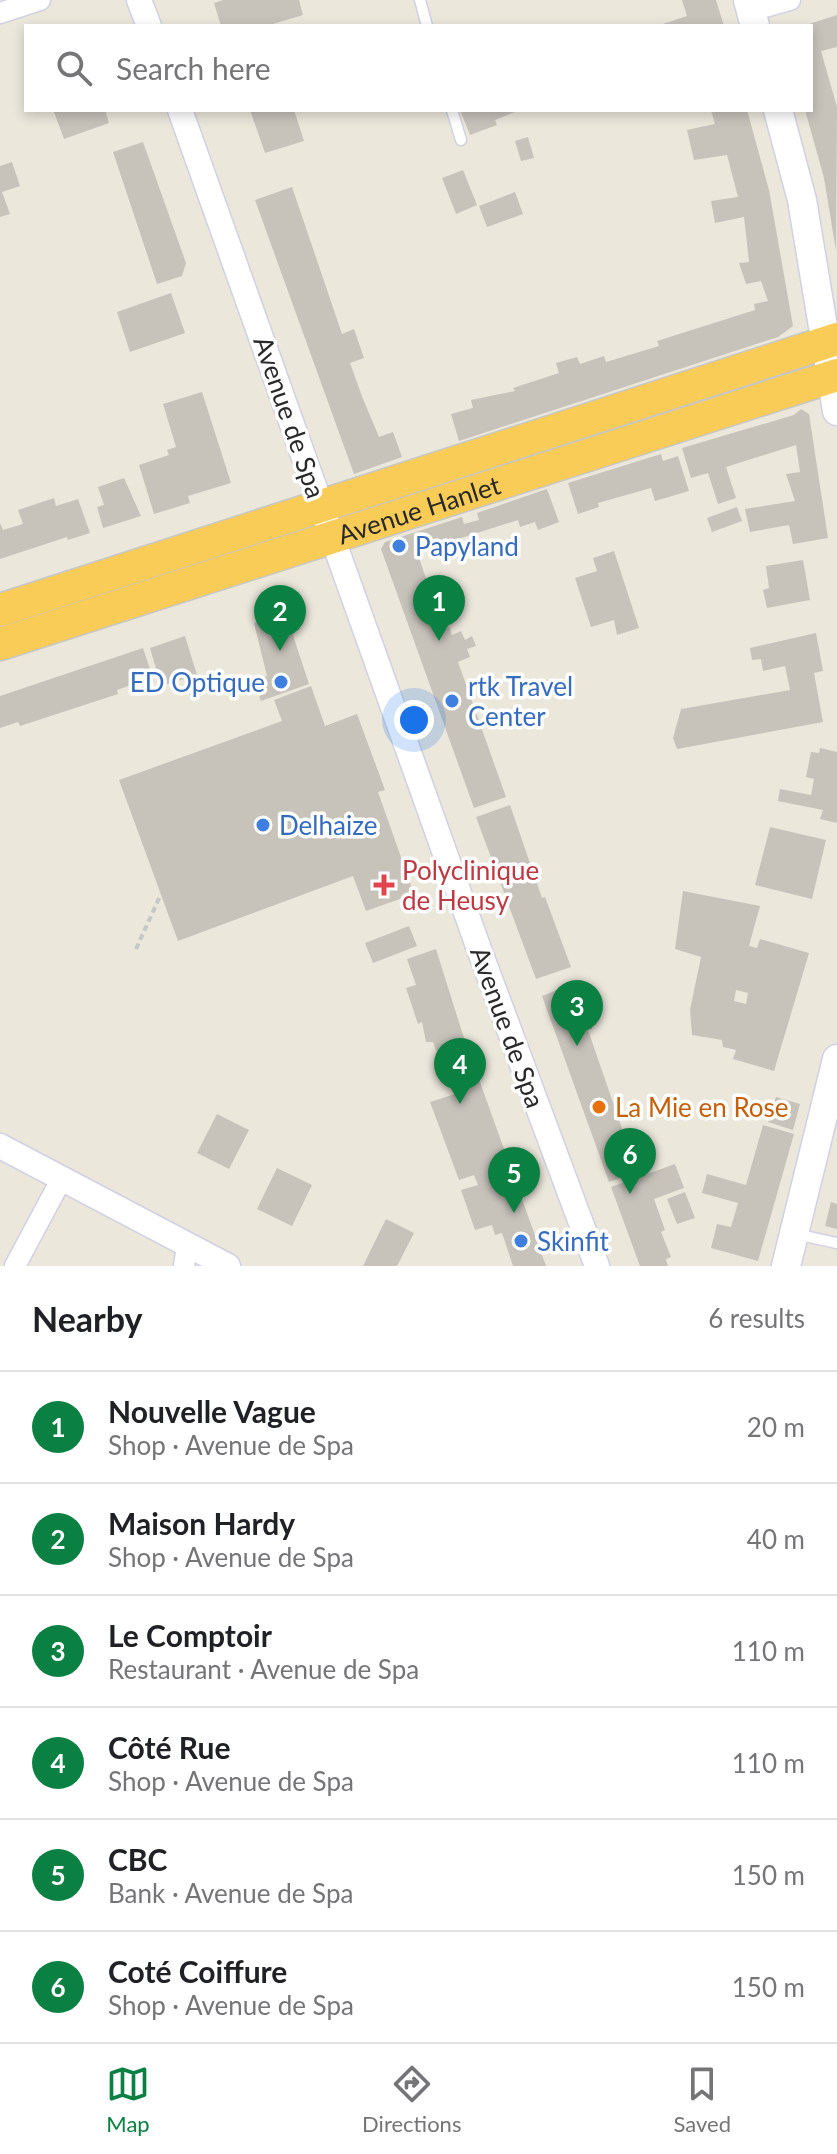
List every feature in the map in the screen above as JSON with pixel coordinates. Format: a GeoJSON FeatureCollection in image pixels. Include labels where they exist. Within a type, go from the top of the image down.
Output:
{"type":"FeatureCollection","features":[{"type":"Feature","properties":{"kind":"highway","name":"Avenue Hanlet"},"geometry":{"type":"LineString","coordinates":[[0,610],[832,341]]}},
{"type":"Feature","properties":{"kind":"highway","name":"Avenue Hanlet"},"geometry":{"type":"LineString","coordinates":[[0,644],[834,376]]}},
{"type":"Feature","properties":{"kind":"main road"},"geometry":{"type":"LineString","coordinates":[[779,112],[802,200],[832,341],[837,411]]}},
{"type":"Feature","properties":{"kind":"main road"},"geometry":{"type":"LineString","coordinates":[[786,1266],[837,1059]]}},
{"type":"Feature","properties":{"kind":"street"},"geometry":{"type":"LineString","coordinates":[[0,13],[40,0]]}},
{"type":"Feature","properties":{"kind":"street"},"geometry":{"type":"LineString","coordinates":[[139,0],[148,24]]}},
{"type":"Feature","properties":{"kind":"street"},"geometry":{"type":"LineString","coordinates":[[752,12],[790,0]]}},
{"type":"Feature","properties":{"kind":"street","name":"Avenue de Spa"},"geometry":{"type":"LineString","coordinates":[[181,112],[597,1266]]}},
{"type":"Feature","properties":{"kind":"street"},"geometry":{"type":"LineString","coordinates":[[0,1146],[62,1178],[185,1256],[228,1266]]}},
{"type":"Feature","properties":{"kind":"street"},"geometry":{"type":"LineString","coordinates":[[15,1266],[62,1178]]}},
{"type":"Feature","properties":{"kind":"lane"},"geometry":{"type":"LineString","coordinates":[[420,0],[426,24]]}},
{"type":"Feature","properties":{"kind":"lane"},"geometry":{"type":"LineString","coordinates":[[453,112],[461,140]]}},
{"type":"Feature","properties":{"kind":"lane"},"geometry":{"type":"LineString","coordinates":[[793,1233],[837,1243]]}},
{"type":"Feature","properties":{"kind":"path"},"geometry":{"type":"LineString","coordinates":[[136,949],[161,894]]}},
{"type":"Feature","properties":{"kind":"building"},"geometry":{"type":"Polygon","coordinates":[[[223,0],[299,0],[303,15],[273,24],[220,24],[214,3],[223,0]]]}},
{"type":"Feature","properties":{"kind":"building"},"geometry":{"type":"Polygon","coordinates":[[[682,0],[716,0],[723,24],[663,24],[687,16],[682,0]]]}},
{"type":"Feature","properties":{"kind":"building"},"geometry":{"type":"Polygon","coordinates":[[[837,15],[837,47],[821,51],[837,107],[836,251],[824,178],[806,112],[813,112],[813,24],[809,24],[837,15]]]}},
{"type":"Feature","properties":{"kind":"building"},"geometry":{"type":"Polygon","coordinates":[[[54,112],[106,112],[109,123],[64,139],[54,112]]]}},
{"type":"Feature","properties":{"kind":"building"},"geometry":{"type":"Polygon","coordinates":[[[251,112],[295,112],[304,141],[265,153],[251,112]]]}},
{"type":"Feature","properties":{"kind":"building"},"geometry":{"type":"Polygon","coordinates":[[[461,112],[515,112],[495,120],[497,125],[470,135],[461,112]]]}},
{"type":"Feature","properties":{"kind":"building"},"geometry":{"type":"Polygon","coordinates":[[[712,112],[748,112],[769,190],[793,326],[778,337],[459,441],[451,414],[473,408],[471,400],[515,391],[513,388],[559,373],[556,363],[577,357],[580,364],[604,356],[606,362],[659,346],[657,341],[755,310],[754,304],[768,301],[761,281],[746,284],[739,263],[749,262],[744,217],[715,223],[711,201],[738,197],[727,155],[694,160],[687,130],[715,124],[712,112]]]}},
{"type":"Feature","properties":{"kind":"building"},"geometry":{"type":"Polygon","coordinates":[[[528,137],[534,158],[521,161],[515,141],[528,137]]]}},
{"type":"Feature","properties":{"kind":"building"},"geometry":{"type":"Polygon","coordinates":[[[143,142],[186,263],[182,276],[157,284],[113,152],[143,142]]]}},
{"type":"Feature","properties":{"kind":"building"},"geometry":{"type":"Polygon","coordinates":[[[12,162],[20,186],[2,192],[10,214],[0,217],[0,166],[12,162]]]}},
{"type":"Feature","properties":{"kind":"building"},"geometry":{"type":"Polygon","coordinates":[[[463,170],[477,205],[456,214],[442,178],[463,170]]]}},
{"type":"Feature","properties":{"kind":"building"},"geometry":{"type":"Polygon","coordinates":[[[292,187],[342,334],[354,329],[364,358],[350,363],[363,399],[379,437],[393,432],[402,457],[354,474],[255,200],[292,187]]]}},
{"type":"Feature","properties":{"kind":"building"},"geometry":{"type":"Polygon","coordinates":[[[515,192],[523,214],[487,227],[479,206],[515,192]]]}},
{"type":"Feature","properties":{"kind":"building"},"geometry":{"type":"Polygon","coordinates":[[[171,293],[185,333],[130,352],[117,312],[171,293]]]}},
{"type":"Feature","properties":{"kind":"building"},"geometry":{"type":"Polygon","coordinates":[[[202,392],[231,483],[188,496],[190,503],[154,514],[139,465],[169,455],[167,450],[176,447],[163,404],[202,392]]]}},
{"type":"Feature","properties":{"kind":"building"},"geometry":{"type":"Polygon","coordinates":[[[801,409],[809,414],[828,538],[793,544],[789,525],[750,532],[745,509],[795,501],[786,474],[800,472],[796,445],[726,467],[736,498],[718,504],[708,473],[691,478],[682,448],[794,415],[801,409]]]}},
{"type":"Feature","properties":{"kind":"building"},"geometry":{"type":"Polygon","coordinates":[[[661,454],[663,461],[678,456],[689,491],[655,501],[651,488],[598,503],[599,507],[578,514],[568,483],[661,454]]]}},
{"type":"Feature","properties":{"kind":"building"},"geometry":{"type":"Polygon","coordinates":[[[124,478],[141,516],[103,528],[97,507],[104,505],[98,487],[124,478]]]}},
{"type":"Feature","properties":{"kind":"building"},"geometry":{"type":"Polygon","coordinates":[[[547,489],[559,522],[538,530],[535,522],[520,527],[518,520],[417,552],[444,631],[449,626],[452,635],[461,631],[465,640],[472,636],[476,646],[467,649],[470,657],[458,662],[506,797],[474,808],[381,549],[385,542],[462,517],[464,524],[479,520],[477,513],[547,489]]]}},
{"type":"Feature","properties":{"kind":"building"},"geometry":{"type":"Polygon","coordinates":[[[54,498],[56,506],[78,499],[90,533],[68,540],[67,537],[0,559],[0,523],[3,530],[23,524],[18,510],[54,498]]]}},
{"type":"Feature","properties":{"kind":"building"},"geometry":{"type":"Polygon","coordinates":[[[737,507],[742,521],[712,532],[707,518],[737,507]]]}},
{"type":"Feature","properties":{"kind":"building"},"geometry":{"type":"Polygon","coordinates":[[[614,551],[639,628],[617,635],[614,620],[591,627],[575,578],[597,571],[593,558],[614,551]]]}},
{"type":"Feature","properties":{"kind":"building"},"geometry":{"type":"Polygon","coordinates":[[[803,560],[810,600],[767,608],[763,590],[769,588],[766,566],[803,560]]]}},
{"type":"Feature","properties":{"kind":"building"},"geometry":{"type":"Polygon","coordinates":[[[285,611],[309,684],[261,701],[254,680],[267,676],[254,623],[285,611]]]}},
{"type":"Feature","properties":{"kind":"building"},"geometry":{"type":"Polygon","coordinates":[[[816,633],[823,671],[814,673],[823,722],[677,749],[673,738],[681,709],[790,690],[785,666],[763,671],[761,659],[752,660],[750,648],[816,633]]]}},
{"type":"Feature","properties":{"kind":"building"},"geometry":{"type":"Polygon","coordinates":[[[185,636],[197,675],[161,686],[150,648],[185,636]]]}},
{"type":"Feature","properties":{"kind":"building"},"geometry":{"type":"Polygon","coordinates":[[[143,648],[154,681],[135,687],[134,684],[117,690],[118,694],[20,726],[18,722],[0,728],[0,696],[143,648]]]}},
{"type":"Feature","properties":{"kind":"building","name":"Delhaize"},"geometry":{"type":"Polygon","coordinates":[[[311,686],[325,726],[357,714],[385,790],[378,792],[414,894],[366,911],[353,876],[178,941],[119,780],[282,721],[274,700],[311,686]]]}},
{"type":"Feature","properties":{"kind":"building"},"geometry":{"type":"Polygon","coordinates":[[[820,748],[837,752],[837,823],[820,819],[823,810],[778,801],[780,789],[811,795],[814,779],[806,777],[811,752],[819,753],[820,748]]]}},
{"type":"Feature","properties":{"kind":"building"},"geometry":{"type":"Polygon","coordinates":[[[510,805],[542,898],[545,897],[571,967],[536,979],[476,817],[510,805]]]}},
{"type":"Feature","properties":{"kind":"building"},"geometry":{"type":"Polygon","coordinates":[[[770,827],[826,840],[812,899],[755,885],[770,827]]]}},
{"type":"Feature","properties":{"kind":"building"},"geometry":{"type":"Polygon","coordinates":[[[683,891],[760,906],[749,946],[757,948],[760,939],[809,953],[774,1071],[733,1059],[736,1050],[723,1047],[722,1040],[692,1035],[690,1010],[701,957],[675,949],[683,891]],[[736,990],[734,1001],[746,1004],[748,993],[736,990]]]}},
{"type":"Feature","properties":{"kind":"building"},"geometry":{"type":"Polygon","coordinates":[[[409,926],[417,946],[373,963],[365,943],[409,926]]]}},
{"type":"Feature","properties":{"kind":"building"},"geometry":{"type":"Polygon","coordinates":[[[436,949],[462,1032],[546,1266],[513,1266],[502,1233],[495,1235],[492,1225],[475,1230],[461,1190],[478,1185],[474,1175],[459,1180],[430,1102],[455,1094],[433,1042],[426,1042],[422,1022],[418,1024],[406,988],[416,985],[407,959],[436,949]]]}},
{"type":"Feature","properties":{"kind":"building"},"geometry":{"type":"Polygon","coordinates":[[[579,981],[588,1004],[583,1006],[592,1029],[588,1030],[637,1172],[609,1182],[542,996],[579,981]]]}},
{"type":"Feature","properties":{"kind":"building"},"geometry":{"type":"Polygon","coordinates":[[[776,1097],[800,1104],[793,1130],[768,1122],[776,1097]]]}},
{"type":"Feature","properties":{"kind":"building"},"geometry":{"type":"Polygon","coordinates":[[[217,1114],[249,1130],[229,1169],[197,1153],[217,1114]]]}},
{"type":"Feature","properties":{"kind":"building"},"geometry":{"type":"Polygon","coordinates":[[[763,1125],[794,1134],[758,1261],[711,1248],[717,1224],[731,1227],[738,1203],[702,1193],[707,1174],[746,1185],[763,1125]]]}},
{"type":"Feature","properties":{"kind":"building"},"geometry":{"type":"Polygon","coordinates":[[[675,1164],[684,1188],[654,1199],[665,1230],[661,1232],[671,1257],[666,1259],[668,1266],[640,1266],[611,1187],[675,1164]]]}},
{"type":"Feature","properties":{"kind":"building"},"geometry":{"type":"Polygon","coordinates":[[[277,1168],[312,1185],[292,1226],[257,1209],[277,1168]]]}},
{"type":"Feature","properties":{"kind":"building"},"geometry":{"type":"Polygon","coordinates":[[[685,1192],[695,1218],[677,1224],[667,1199],[685,1192]]]}},
{"type":"Feature","properties":{"kind":"building"},"geometry":{"type":"Polygon","coordinates":[[[831,1202],[837,1204],[837,1229],[825,1226],[831,1202]]]}},
{"type":"Feature","properties":{"kind":"building"},"geometry":{"type":"Polygon","coordinates":[[[386,1219],[414,1233],[397,1266],[363,1266],[386,1219]]]}},
{"type":"Feature","properties":{"kind":"place","name":"Papyland"},"geometry":{"type":"Point","coordinates":[399,546]}},
{"type":"Feature","properties":{"kind":"place","name":"Nouvelle Vague"},"geometry":{"type":"Point","coordinates":[439,641]}},
{"type":"Feature","properties":{"kind":"place","name":"Maison Hardy"},"geometry":{"type":"Point","coordinates":[280,651]}},
{"type":"Feature","properties":{"kind":"place","name":"ED Optique"},"geometry":{"type":"Point","coordinates":[281,682]}},
{"type":"Feature","properties":{"kind":"place","name":"rtk Travel Center"},"geometry":{"type":"Point","coordinates":[452,701]}},
{"type":"Feature","properties":{"kind":"place","name":"Delhaize"},"geometry":{"type":"Point","coordinates":[263,825]}},
{"type":"Feature","properties":{"kind":"place","name":"Polyclinique de Heusy"},"geometry":{"type":"Point","coordinates":[384,885]}},
{"type":"Feature","properties":{"kind":"place","name":"Le Comptoir"},"geometry":{"type":"Point","coordinates":[577,1046]}},
{"type":"Feature","properties":{"kind":"place","name":"Côté Rue"},"geometry":{"type":"Point","coordinates":[460,1104]}},
{"type":"Feature","properties":{"kind":"place","name":"La Mie en Rose"},"geometry":{"type":"Point","coordinates":[599,1107]}},
{"type":"Feature","properties":{"kind":"place","name":"Coté Coiffure"},"geometry":{"type":"Point","coordinates":[630,1194]}},
{"type":"Feature","properties":{"kind":"place","name":"CBC"},"geometry":{"type":"Point","coordinates":[514,1213]}},
{"type":"Feature","properties":{"kind":"place","name":"Skinfit"},"geometry":{"type":"Point","coordinates":[521,1241]}}]}
